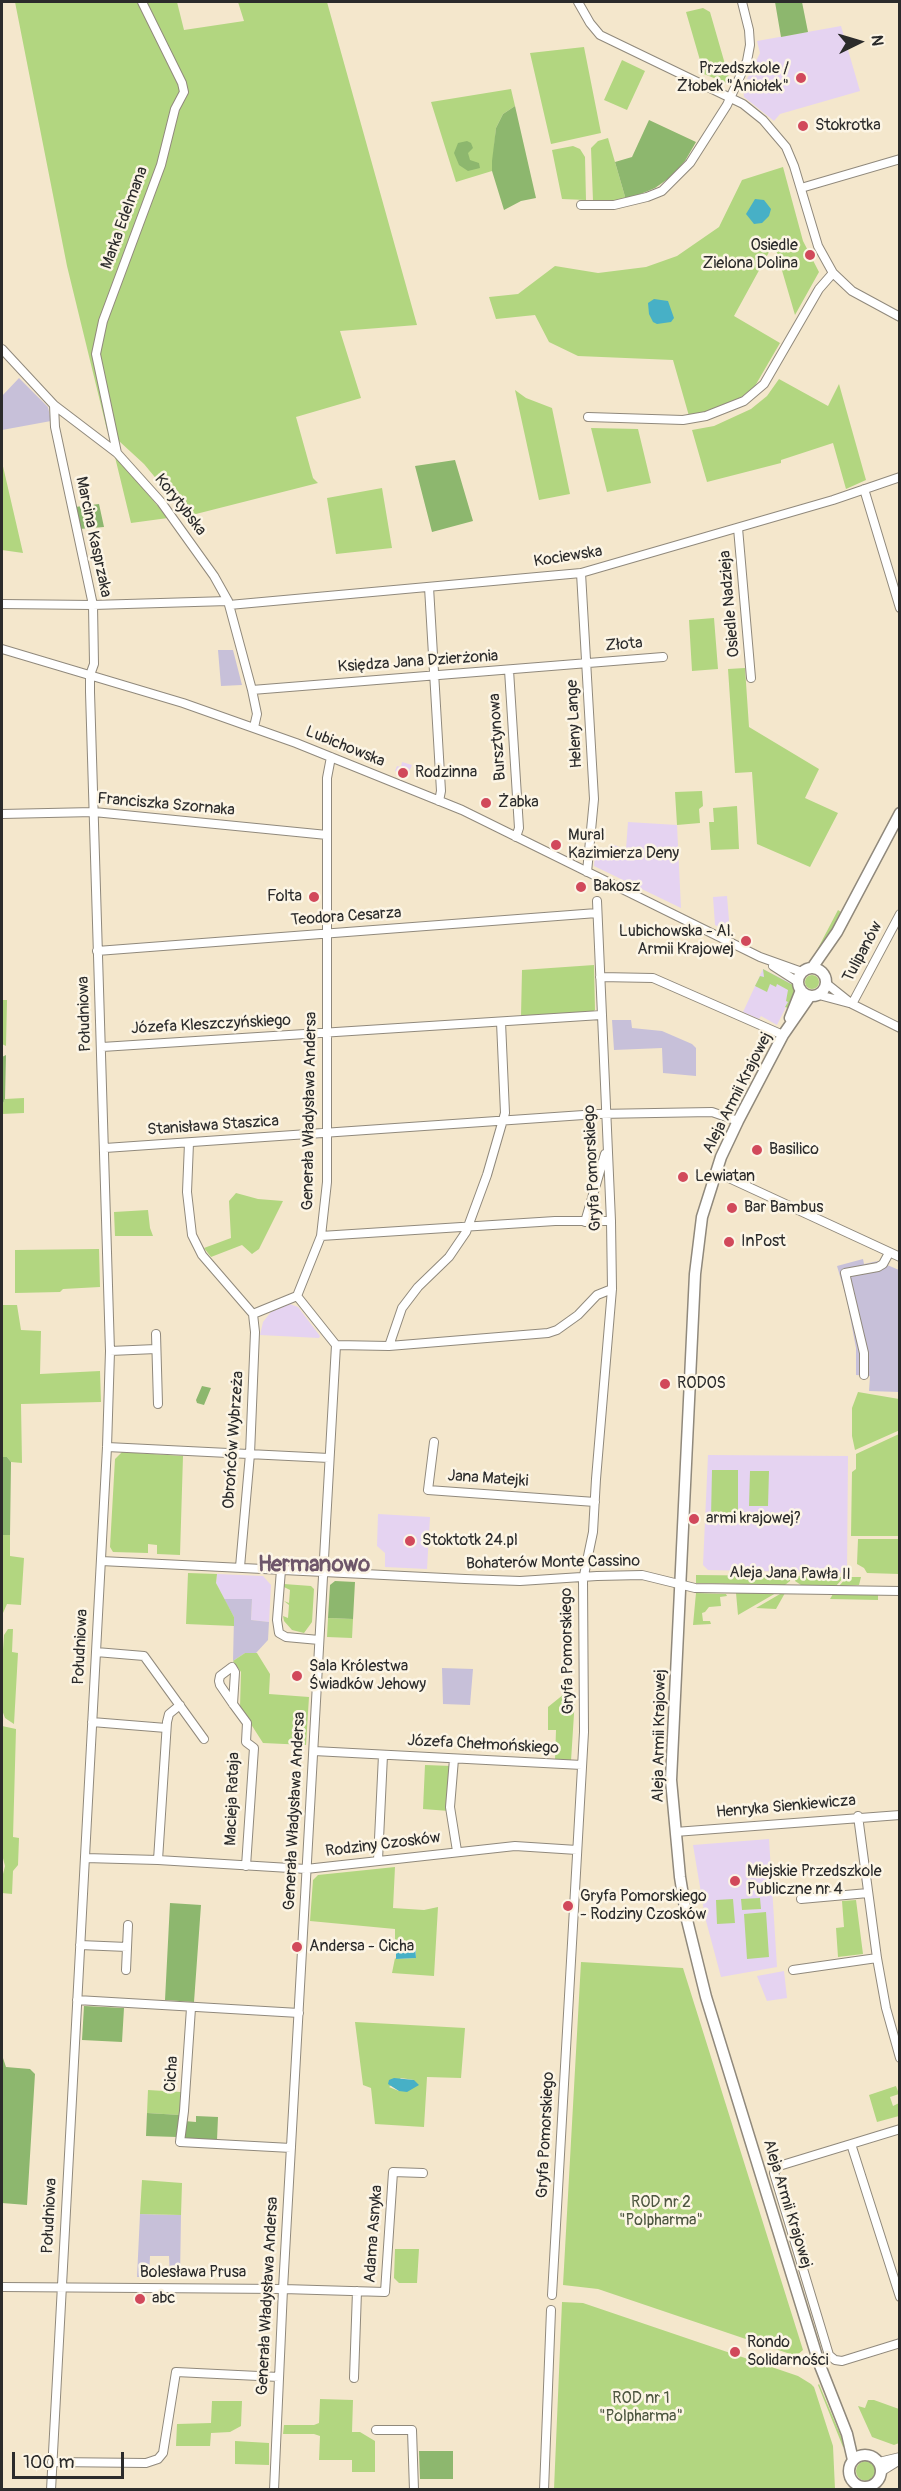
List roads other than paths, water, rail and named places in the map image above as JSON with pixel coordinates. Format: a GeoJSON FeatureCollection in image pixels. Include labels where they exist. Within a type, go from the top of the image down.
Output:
{"type":"FeatureCollection","features":[{"type":"Feature","properties":{"kind":"main road","name":"Aleja Armii Krajowej"},"geometry":{"type":"LineString","coordinates":[[858,2457],[857,2444],[847,2434],[819,2364],[706,1996],[687,1920],[675,1832],[671,1780],[695,1274],[702,1217],[716,1172],[738,1121],[809,982],[900,813]]}},
{"type":"Feature","properties":{"kind":"main road"},"geometry":{"type":"LineString","coordinates":[[809,982],[827,984]]}},
{"type":"Feature","properties":{"kind":"main road"},"geometry":{"type":"LineString","coordinates":[[872,2456],[880,2466],[876,2483],[869,2487],[854,2487],[849,2472],[858,2457],[872,2456]]}},
{"type":"Feature","properties":{"kind":"street","name":"Marka Edelmana"},"geometry":{"type":"LineString","coordinates":[[117,453],[96,354],[103,321],[161,165],[175,109],[184,92],[142,2]]}},
{"type":"Feature","properties":{"kind":"street"},"geometry":{"type":"LineString","coordinates":[[578,2],[600,35],[730,98],[757,114],[786,147],[818,246],[833,273],[852,291],[900,317]]}},
{"type":"Feature","properties":{"kind":"street"},"geometry":{"type":"LineString","coordinates":[[581,205],[627,203],[662,190],[690,163],[730,98],[747,62],[750,45],[749,30],[742,2]]}},
{"type":"Feature","properties":{"kind":"street"},"geometry":{"type":"LineString","coordinates":[[801,188],[900,159]]}},
{"type":"Feature","properties":{"kind":"street"},"geometry":{"type":"LineString","coordinates":[[588,417],[683,420],[706,416],[744,401],[765,384],[819,289],[833,273]]}},
{"type":"Feature","properties":{"kind":"street","name":"Korytybska"},"geometry":{"type":"LineString","coordinates":[[2,349],[54,405],[117,453],[161,502],[214,576],[228,603],[252,690],[256,714],[254,727]]}},
{"type":"Feature","properties":{"kind":"street","name":"Marcina Kasprzaka"},"geometry":{"type":"LineString","coordinates":[[54,405],[55,427],[93,605],[94,664],[90,675]]}},
{"type":"Feature","properties":{"kind":"street","name":"Kociewska"},"geometry":{"type":"LineString","coordinates":[[2,604],[228,603],[581,573],[738,528],[900,477]]}},
{"type":"Feature","properties":{"kind":"street"},"geometry":{"type":"LineString","coordinates":[[864,489],[900,608]]}},
{"type":"Feature","properties":{"kind":"street","name":"Osiedle Nadzieja"},"geometry":{"type":"LineString","coordinates":[[738,528],[751,678]]}},
{"type":"Feature","properties":{"kind":"street","name":"Heleny Lange"},"geometry":{"type":"LineString","coordinates":[[581,573],[594,799],[587,872]]}},
{"type":"Feature","properties":{"kind":"street"},"geometry":{"type":"LineString","coordinates":[[429,587],[441,791],[439,801]]}},
{"type":"Feature","properties":{"kind":"street","name":"Lubichowska"},"geometry":{"type":"LineString","coordinates":[[2,649],[183,703],[254,727],[439,801],[760,957],[900,1028]]}},
{"type":"Feature","properties":{"kind":"street","name":"Złota"},"geometry":{"type":"LineString","coordinates":[[587,664],[663,657]]}},
{"type":"Feature","properties":{"kind":"street","name":"Księdza Jana Dzierżonia"},"geometry":{"type":"LineString","coordinates":[[252,690],[587,664]]}},
{"type":"Feature","properties":{"kind":"street","name":"Bursztynowa"},"geometry":{"type":"LineString","coordinates":[[509,670],[519,828],[516,837]]}},
{"type":"Feature","properties":{"kind":"street","name":"Południowa"},"geometry":{"type":"LineString","coordinates":[[51,2490],[107,1447],[110,1351],[90,675]]}},
{"type":"Feature","properties":{"kind":"street","name":"Generała Władysława Andersa"},"geometry":{"type":"LineString","coordinates":[[297,1296],[321,1236],[327,1182],[327,778],[331,757]]}},
{"type":"Feature","properties":{"kind":"street","name":"Franciszka Szornaka"},"geometry":{"type":"LineString","coordinates":[[2,814],[94,812],[327,835]]}},
{"type":"Feature","properties":{"kind":"street","name":"Gryfa Pomorskiego"},"geometry":{"type":"LineString","coordinates":[[552,2295],[582,1765],[584,1709],[582,1580],[592,1541],[612,1289],[597,901]]}},
{"type":"Feature","properties":{"kind":"street","name":"Teodora Cesarza"},"geometry":{"type":"LineString","coordinates":[[97,951],[597,913]]}},
{"type":"Feature","properties":{"kind":"street","name":"Tulipanów"},"geometry":{"type":"LineString","coordinates":[[852,1004],[900,914]]}},
{"type":"Feature","properties":{"kind":"street"},"geometry":{"type":"LineString","coordinates":[[600,977],[653,978],[784,1034]]}},
{"type":"Feature","properties":{"kind":"street","name":"Lubichowska"},"geometry":{"type":"LineString","coordinates":[[827,984],[852,1004]]}},
{"type":"Feature","properties":{"kind":"street","name":"Józefa Kleszczyńskiego"},"geometry":{"type":"LineString","coordinates":[[102,1047],[601,1016]]}},
{"type":"Feature","properties":{"kind":"street"},"geometry":{"type":"LineString","coordinates":[[389,1346],[402,1308],[418,1287],[449,1257],[467,1227],[488,1175],[505,1113],[501,1022]]}},
{"type":"Feature","properties":{"kind":"street","name":"Stanisława Staszica"},"geometry":{"type":"LineString","coordinates":[[105,1148],[606,1114],[712,1112],[738,1121]]}},
{"type":"Feature","properties":{"kind":"street"},"geometry":{"type":"LineString","coordinates":[[189,1143],[187,1192],[192,1235],[202,1255],[253,1314],[297,1296],[336,1345],[389,1346],[548,1333],[557,1330],[578,1315],[597,1295],[612,1289]]}},
{"type":"Feature","properties":{"kind":"street"},"geometry":{"type":"LineString","coordinates":[[585,1222],[607,1147]]}},
{"type":"Feature","properties":{"kind":"street"},"geometry":{"type":"LineString","coordinates":[[716,1172],[900,1257]]}},
{"type":"Feature","properties":{"kind":"street"},"geometry":{"type":"LineString","coordinates":[[321,1236],[555,1221],[611,1221]]}},
{"type":"Feature","properties":{"kind":"street"},"geometry":{"type":"LineString","coordinates":[[864,1375],[864,1353],[845,1273],[878,1267],[883,1264],[889,1252]]}},
{"type":"Feature","properties":{"kind":"street","name":"Obrońców Wybrzeża"},"geometry":{"type":"LineString","coordinates":[[240,1567],[250,1454],[255,1332],[253,1314]]}},
{"type":"Feature","properties":{"kind":"street"},"geometry":{"type":"LineString","coordinates":[[156,1334],[158,1404]]}},
{"type":"Feature","properties":{"kind":"street","name":"Generała Władysława Andersa"},"geometry":{"type":"LineString","coordinates":[[274,2490],[283,2289],[336,1345]]}},
{"type":"Feature","properties":{"kind":"street"},"geometry":{"type":"LineString","coordinates":[[110,1351],[156,1349]]}},
{"type":"Feature","properties":{"kind":"street","name":"Jana Matejki"},"geometry":{"type":"LineString","coordinates":[[434,1442],[428,1490],[595,1502]]}},
{"type":"Feature","properties":{"kind":"street"},"geometry":{"type":"LineString","coordinates":[[107,1447],[329,1458]]}},
{"type":"Feature","properties":{"kind":"street","name":"Bohaterów Monte Cassino"},"geometry":{"type":"LineString","coordinates":[[101,1561],[509,1580],[642,1575],[680,1585]]}},
{"type":"Feature","properties":{"kind":"street"},"geometry":{"type":"LineString","coordinates":[[281,1570],[276,1620],[279,1633],[286,1637],[320,1640]]}},
{"type":"Feature","properties":{"kind":"street","name":"Aleja Jana Pawła II"},"geometry":{"type":"LineString","coordinates":[[680,1585],[695,1588],[900,1591]]}},
{"type":"Feature","properties":{"kind":"street"},"geometry":{"type":"LineString","coordinates":[[96,1652],[144,1656],[204,1739]]}},
{"type":"Feature","properties":{"kind":"street","name":"Macieja Rataja"},"geometry":{"type":"LineString","coordinates":[[233,1704],[247,1723],[246,1742],[254,1748],[246,1866]]}},
{"type":"Feature","properties":{"kind":"street"},"geometry":{"type":"LineString","coordinates":[[158,1860],[166,1728],[169,1714],[180,1705]]}},
{"type":"Feature","properties":{"kind":"street"},"geometry":{"type":"LineString","coordinates":[[92,1722],[166,1728]]}},
{"type":"Feature","properties":{"kind":"street","name":"Józefa Chełmońskiego"},"geometry":{"type":"LineString","coordinates":[[314,1751],[582,1765]]}},
{"type":"Feature","properties":{"kind":"street","name":"Józefa Chełmońskiego"},"geometry":{"type":"LineString","coordinates":[[378,1860],[383,1755]]}},
{"type":"Feature","properties":{"kind":"street"},"geometry":{"type":"LineString","coordinates":[[454,1759],[450,1807],[457,1851]]}},
{"type":"Feature","properties":{"kind":"street","name":"Henryka Sienkiewicza"},"geometry":{"type":"LineString","coordinates":[[675,1832],[858,1816],[900,1815]]}},
{"type":"Feature","properties":{"kind":"street"},"geometry":{"type":"LineString","coordinates":[[858,1816],[876,1958],[886,2008],[900,2058]]}},
{"type":"Feature","properties":{"kind":"street","name":"Rodziny Czosków"},"geometry":{"type":"LineString","coordinates":[[85,1858],[306,1869],[515,1846],[577,1850]]}},
{"type":"Feature","properties":{"kind":"street"},"geometry":{"type":"LineString","coordinates":[[801,1899],[868,1893]]}},
{"type":"Feature","properties":{"kind":"street"},"geometry":{"type":"LineString","coordinates":[[126,1970],[128,1925]]}},
{"type":"Feature","properties":{"kind":"street"},"geometry":{"type":"LineString","coordinates":[[80,1945],[127,1947]]}},
{"type":"Feature","properties":{"kind":"street"},"geometry":{"type":"LineString","coordinates":[[793,1970],[876,1958]]}},
{"type":"Feature","properties":{"kind":"street"},"geometry":{"type":"LineString","coordinates":[[76,2000],[299,2013]]}},
{"type":"Feature","properties":{"kind":"street","name":"Cicha"},"geometry":{"type":"LineString","coordinates":[[191,2008],[180,2142],[291,2148]]}},
{"type":"Feature","properties":{"kind":"street"},"geometry":{"type":"LineString","coordinates":[[900,2128],[851,2144],[900,2297]]}},
{"type":"Feature","properties":{"kind":"street","name":"Aleja Armii Krajowej"},"geometry":{"type":"LineString","coordinates":[[851,2144],[776,2169],[774,2178],[829,2355],[835,2360],[842,2361],[900,2343]]}},
{"type":"Feature","properties":{"kind":"street","name":"Adama Asnyka"},"geometry":{"type":"LineString","coordinates":[[385,2292],[393,2172],[423,2173]]}},
{"type":"Feature","properties":{"kind":"street","name":"Bolesława Prusa"},"geometry":{"type":"LineString","coordinates":[[2,2287],[385,2292]]}},
{"type":"Feature","properties":{"kind":"street"},"geometry":{"type":"LineString","coordinates":[[354,2378],[357,2291]]}},
{"type":"Feature","properties":{"kind":"street"},"geometry":{"type":"LineString","coordinates":[[544,2490],[551,2310]]}},
{"type":"Feature","properties":{"kind":"street"},"geometry":{"type":"LineString","coordinates":[[52,2462],[146,2463],[158,2459],[163,2452],[176,2372],[279,2376]]}},
{"type":"Feature","properties":{"kind":"street"},"geometry":{"type":"LineString","coordinates":[[376,2430],[412,2430],[414,2490]]}},
{"type":"Feature","properties":{"kind":"street"},"geometry":{"type":"LineString","coordinates":[[880,2466],[900,2458]]}},
{"type":"Feature","properties":{"kind":"water"},"geometry":{"type":"Polygon","coordinates":[[[755,199],[764,200],[771,209],[769,216],[762,223],[754,224],[746,214],[755,199]]]}},
{"type":"Feature","properties":{"kind":"water"},"geometry":{"type":"Polygon","coordinates":[[[654,299],[668,301],[674,318],[671,322],[657,324],[653,322],[649,314],[648,303],[654,299]]]}},
{"type":"Feature","properties":{"kind":"water"},"geometry":{"type":"Polygon","coordinates":[[[396,1943],[415,1944],[416,1958],[396,1959],[396,1943]]]}},
{"type":"Feature","properties":{"kind":"water"},"geometry":{"type":"Polygon","coordinates":[[[394,2078],[414,2080],[419,2085],[407,2092],[399,2091],[388,2084],[389,2080],[394,2078]]]}},
{"type":"Feature","properties":{"kind":"place","name":"Przedszkole / Żłobek \"Aniołek\""},"geometry":{"type":"Point","coordinates":[801,78]}},
{"type":"Feature","properties":{"kind":"place","name":"Stokrotka"},"geometry":{"type":"Point","coordinates":[803,126]}},
{"type":"Feature","properties":{"kind":"place","name":"Osiedle Zielona Dolina"},"geometry":{"type":"Point","coordinates":[810,255]}},
{"type":"Feature","properties":{"kind":"place","name":"Rodzinna"},"geometry":{"type":"Point","coordinates":[403,773]}},
{"type":"Feature","properties":{"kind":"place","name":"Żabka"},"geometry":{"type":"Point","coordinates":[486,803]}},
{"type":"Feature","properties":{"kind":"place","name":"Mural Kazimierza Deny"},"geometry":{"type":"Point","coordinates":[556,845]}},
{"type":"Feature","properties":{"kind":"place","name":"Bakosz"},"geometry":{"type":"Point","coordinates":[581,887]}},
{"type":"Feature","properties":{"kind":"place","name":"Folta"},"geometry":{"type":"Point","coordinates":[314,897]}},
{"type":"Feature","properties":{"kind":"place","name":"Lubichowska - Al. Armii Krajowej"},"geometry":{"type":"Point","coordinates":[746,941]}},
{"type":"Feature","properties":{"kind":"place","name":"Basilico"},"geometry":{"type":"Point","coordinates":[757,1150]}},
{"type":"Feature","properties":{"kind":"place","name":"Lewiatan"},"geometry":{"type":"Point","coordinates":[683,1177]}},
{"type":"Feature","properties":{"kind":"place","name":"Bar Bambus"},"geometry":{"type":"Point","coordinates":[732,1208]}},
{"type":"Feature","properties":{"kind":"place","name":"InPost"},"geometry":{"type":"Point","coordinates":[729,1242]}},
{"type":"Feature","properties":{"kind":"place","name":"RODOS"},"geometry":{"type":"Point","coordinates":[665,1384]}},
{"type":"Feature","properties":{"kind":"place","name":"armi krajowej?"},"geometry":{"type":"Point","coordinates":[694,1519]}},
{"type":"Feature","properties":{"kind":"place","name":"Stoktotk 24.pl"},"geometry":{"type":"Point","coordinates":[410,1541]}},
{"type":"Feature","properties":{"kind":"place","name":"Sala Królestwa Świadków Jehowy"},"geometry":{"type":"Point","coordinates":[297,1676]}},
{"type":"Feature","properties":{"kind":"place","name":"Miejskie Przedszkole Publiczne nr 4"},"geometry":{"type":"Point","coordinates":[735,1881]}},
{"type":"Feature","properties":{"kind":"place","name":"Gryfa Pomorskiego - Rodziny Czosków"},"geometry":{"type":"Point","coordinates":[568,1906]}},
{"type":"Feature","properties":{"kind":"place","name":"Andersa - Cicha"},"geometry":{"type":"Point","coordinates":[297,1947]}},
{"type":"Feature","properties":{"kind":"place","name":"abc"},"geometry":{"type":"Point","coordinates":[140,2299]}},
{"type":"Feature","properties":{"kind":"place","name":"Rondo Solidarności"},"geometry":{"type":"Point","coordinates":[735,2352]}},
{"type":"Feature","properties":{"kind":"district","name":"Hermanowo"},"geometry":{"type":"Point","coordinates":[314,1565]}},
{"type":"Feature","properties":{"kind":"park label","name":"ROD nr 2 \"Polpharma\""},"geometry":{"type":"Point","coordinates":[661,2212]}},
{"type":"Feature","properties":{"kind":"park label","name":"ROD nr 1 \"Polpharma\""},"geometry":{"type":"Point","coordinates":[641,2408]}}]}
